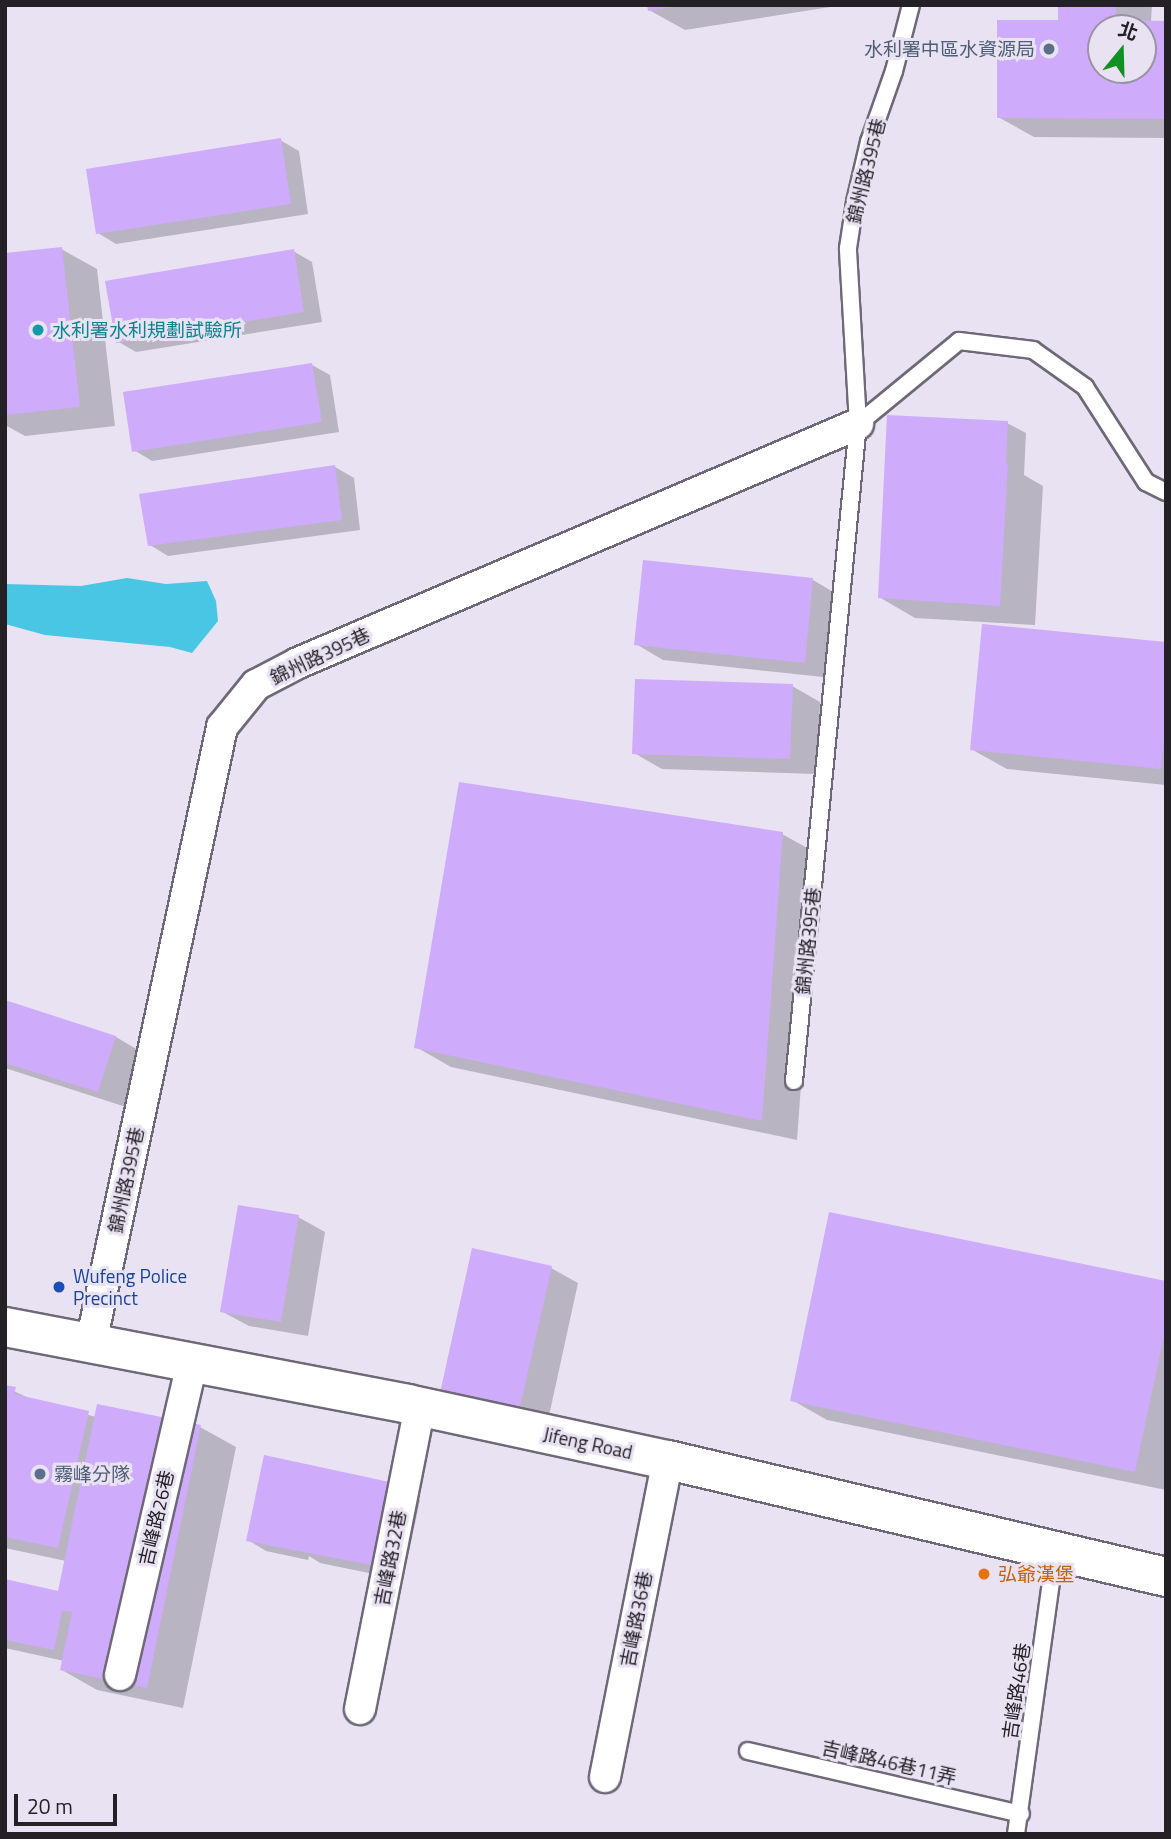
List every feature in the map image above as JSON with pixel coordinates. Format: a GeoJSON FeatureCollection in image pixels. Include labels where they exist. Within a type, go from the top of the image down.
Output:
{"type":"FeatureCollection","features":[{"type":"Feature","properties":{"kind":"street","name":"錦州路395巷"},"geometry":{"type":"LineString","coordinates":[[91,1343],[222,727],[256,685],[298,663],[858,424]]}},
{"type":"Feature","properties":{"kind":"street","name":"Jifeng Road"},"geometry":{"type":"LineString","coordinates":[[5,1327],[420,1407],[668,1460],[1166,1577]]}},
{"type":"Feature","properties":{"kind":"street","name":"吉峰路26巷"},"geometry":{"type":"LineString","coordinates":[[120,1675],[192,1362]]}},
{"type":"Feature","properties":{"kind":"street","name":"吉峰路32巷"},"geometry":{"type":"LineString","coordinates":[[360,1709],[420,1407]]}},
{"type":"Feature","properties":{"kind":"street","name":"吉峰路36巷"},"geometry":{"type":"LineString","coordinates":[[605,1777],[668,1460]]}},
{"type":"Feature","properties":{"kind":"lane","name":"錦州路395巷"},"geometry":{"type":"LineString","coordinates":[[794,1081],[858,424],[848,248],[869,142],[894,71],[911,5]]}},
{"type":"Feature","properties":{"kind":"lane","name":"錦州路395巷"},"geometry":{"type":"LineString","coordinates":[[858,424],[959,341],[1033,351],[1085,387],[1146,482],[1166,492]]}},
{"type":"Feature","properties":{"kind":"lane","name":"吉峰路46巷"},"geometry":{"type":"LineString","coordinates":[[1016,1834],[1021,1814],[1055,1552]]}},
{"type":"Feature","properties":{"kind":"lane","name":"吉峰路46巷11弄"},"geometry":{"type":"LineString","coordinates":[[748,1751],[1021,1814]]}},
{"type":"Feature","properties":{"kind":"water"},"geometry":{"type":"Polygon","coordinates":[[[127,578],[166,584],[207,581],[216,601],[218,621],[192,653],[170,647],[45,635],[5,624],[5,584],[81,586],[127,578]]]}},
{"type":"Feature","properties":{"kind":"building"},"geometry":{"type":"Polygon","coordinates":[[[647,5],[674,5],[674,7],[648,11],[647,5]]]}},
{"type":"Feature","properties":{"kind":"building","name":"水利署中區水資源局"},"geometry":{"type":"Polygon","coordinates":[[[1058,5],[1116,5],[1116,14],[1087,14],[1087,84],[1157,84],[1157,21],[1166,21],[1166,119],[997,118],[997,20],[1058,20],[1058,5]]]}},
{"type":"Feature","properties":{"kind":"building"},"geometry":{"type":"Polygon","coordinates":[[[281,138],[291,204],[96,234],[86,169],[281,138]]]}},
{"type":"Feature","properties":{"kind":"building","name":"水利署水利規劃試驗所"},"geometry":{"type":"Polygon","coordinates":[[[62,247],[80,407],[5,415],[5,253],[62,247]]]}},
{"type":"Feature","properties":{"kind":"building"},"geometry":{"type":"Polygon","coordinates":[[[294,249],[304,312],[116,343],[105,281],[294,249]]]}},
{"type":"Feature","properties":{"kind":"building"},"geometry":{"type":"Polygon","coordinates":[[[312,363],[322,422],[132,452],[123,392],[312,363]]]}},
{"type":"Feature","properties":{"kind":"building"},"geometry":{"type":"Polygon","coordinates":[[[887,415],[1008,421],[1000,606],[878,598],[887,415]]]}},
{"type":"Feature","properties":{"kind":"building"},"geometry":{"type":"Polygon","coordinates":[[[335,465],[342,520],[148,546],[139,494],[335,465]]]}},
{"type":"Feature","properties":{"kind":"building"},"geometry":{"type":"Polygon","coordinates":[[[643,560],[813,578],[805,663],[634,645],[643,560]]]}},
{"type":"Feature","properties":{"kind":"building"},"geometry":{"type":"Polygon","coordinates":[[[982,624],[1166,642],[1166,722],[1161,769],[970,750],[982,624]]]}},
{"type":"Feature","properties":{"kind":"building"},"geometry":{"type":"Polygon","coordinates":[[[635,679],[793,684],[790,759],[632,754],[635,679]]]}},
{"type":"Feature","properties":{"kind":"building"},"geometry":{"type":"Polygon","coordinates":[[[459,782],[783,832],[762,1121],[414,1048],[459,782]]]}},
{"type":"Feature","properties":{"kind":"building"},"geometry":{"type":"Polygon","coordinates":[[[5,1000],[116,1036],[98,1092],[5,1063],[5,1000]]]}},
{"type":"Feature","properties":{"kind":"building"},"geometry":{"type":"Polygon","coordinates":[[[238,1205],[299,1215],[281,1322],[220,1312],[238,1205]]]}},
{"type":"Feature","properties":{"kind":"building"},"geometry":{"type":"Polygon","coordinates":[[[829,1212],[1166,1281],[1166,1326],[1135,1472],[790,1401],[829,1212]]]}},
{"type":"Feature","properties":{"kind":"building"},"geometry":{"type":"Polygon","coordinates":[[[472,1248],[552,1266],[519,1411],[440,1393],[472,1248]]]}},
{"type":"Feature","properties":{"kind":"building","name":"霧峰分隊"},"geometry":{"type":"Polygon","coordinates":[[[5,1385],[16,1387],[14,1394],[89,1411],[58,1548],[5,1537],[5,1385]]]}},
{"type":"Feature","properties":{"kind":"building"},"geometry":{"type":"Polygon","coordinates":[[[97,1404],[201,1425],[147,1688],[60,1670],[72,1612],[62,1611],[54,1650],[5,1640],[5,1579],[58,1591],[97,1404]]]}},
{"type":"Feature","properties":{"kind":"building"},"geometry":{"type":"Polygon","coordinates":[[[264,1455],[394,1483],[376,1566],[246,1541],[264,1455]]]}},
{"type":"Feature","properties":{"kind":"place","name":"水利署中區水資源局"},"geometry":{"type":"Point","coordinates":[1049,49]}},
{"type":"Feature","properties":{"kind":"place","name":"水利署水利規劃試驗所"},"geometry":{"type":"Point","coordinates":[38,330]}},
{"type":"Feature","properties":{"kind":"place","name":"Wufeng Police Precinct"},"geometry":{"type":"Point","coordinates":[59,1287]}},
{"type":"Feature","properties":{"kind":"place","name":"霧峰分隊"},"geometry":{"type":"Point","coordinates":[40,1474]}},
{"type":"Feature","properties":{"kind":"place","name":"弘爺漢堡"},"geometry":{"type":"Point","coordinates":[984,1574]}}]}
